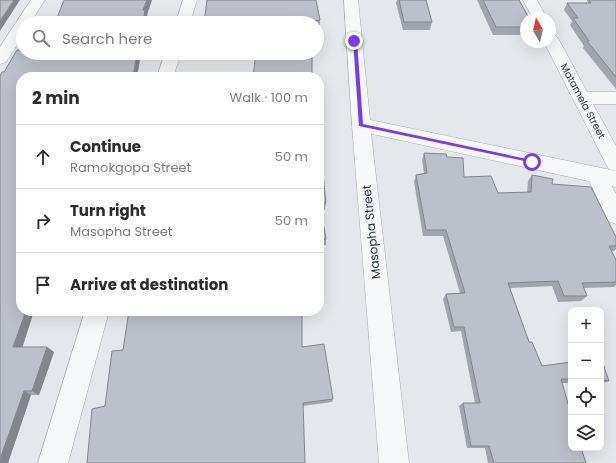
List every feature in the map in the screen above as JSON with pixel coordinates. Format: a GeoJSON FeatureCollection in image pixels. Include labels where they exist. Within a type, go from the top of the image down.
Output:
{"type":"FeatureCollection","features":[{"type":"Feature","properties":{"kind":"street"},"geometry":{"type":"LineString","coordinates":[[28,16],[38,0]]}},
{"type":"Feature","properties":{"kind":"street"},"geometry":{"type":"LineString","coordinates":[[185,16],[190,0]]}},
{"type":"Feature","properties":{"kind":"street","name":"Masopha Street"},"geometry":{"type":"LineString","coordinates":[[351,0],[361,125],[394,463]]}},
{"type":"Feature","properties":{"kind":"street"},"geometry":{"type":"LineString","coordinates":[[530,0],[537,12]]}},
{"type":"Feature","properties":{"kind":"street"},"geometry":{"type":"LineString","coordinates":[[0,59],[5,43],[16,31]]}},
{"type":"Feature","properties":{"kind":"street","name":"Matamela Street"},"geometry":{"type":"LineString","coordinates":[[555,48],[616,164]]}},
{"type":"Feature","properties":{"kind":"street"},"geometry":{"type":"LineString","coordinates":[[167,72],[171,60]]}},
{"type":"Feature","properties":{"kind":"street"},"geometry":{"type":"LineString","coordinates":[[582,98],[616,98]]}},
{"type":"Feature","properties":{"kind":"street"},"geometry":{"type":"LineString","coordinates":[[361,125],[607,177],[616,215]]}},
{"type":"Feature","properties":{"kind":"street"},"geometry":{"type":"LineString","coordinates":[[53,463],[96,316]]}},
{"type":"Feature","properties":{"kind":"building"},"geometry":{"type":"Polygon","coordinates":[[[0,0],[14,0],[0,21],[0,0]]]}},
{"type":"Feature","properties":{"kind":"building"},"geometry":{"type":"Polygon","coordinates":[[[64,0],[147,0],[143,10],[145,10],[144,16],[58,16],[64,0]]]}},
{"type":"Feature","properties":{"kind":"building"},"geometry":{"type":"Polygon","coordinates":[[[207,0],[316,0],[319,16],[205,16],[207,0]]]}},
{"type":"Feature","properties":{"kind":"building"},"geometry":{"type":"Polygon","coordinates":[[[399,0],[426,0],[432,22],[404,22],[399,0]]]}},
{"type":"Feature","properties":{"kind":"building"},"geometry":{"type":"Polygon","coordinates":[[[483,0],[519,0],[526,12],[520,12],[520,27],[496,27],[483,0]]]}},
{"type":"Feature","properties":{"kind":"building"},"geometry":{"type":"Polygon","coordinates":[[[589,0],[616,0],[616,77],[587,41],[589,41],[573,18],[578,18],[567,3],[591,3],[589,0]]]}},
{"type":"Feature","properties":{"kind":"building"},"geometry":{"type":"Polygon","coordinates":[[[16,52],[16,60],[136,60],[134,72],[16,72],[16,316],[24,316],[13,347],[47,347],[32,391],[24,391],[0,459],[0,76],[2,72],[4,72],[16,52]]]}},
{"type":"Feature","properties":{"kind":"building"},"geometry":{"type":"Polygon","coordinates":[[[255,60],[312,60],[312,72],[254,72],[255,60]]]}},
{"type":"Feature","properties":{"kind":"building"},"geometry":{"type":"Polygon","coordinates":[[[424,153],[446,154],[447,157],[463,158],[464,177],[491,176],[498,193],[531,192],[532,175],[553,179],[552,184],[591,187],[616,237],[616,246],[609,246],[616,260],[616,282],[582,283],[587,296],[564,296],[558,281],[508,283],[529,342],[532,342],[542,366],[568,362],[568,379],[561,379],[568,404],[568,451],[582,451],[586,463],[494,463],[489,446],[471,446],[463,403],[480,403],[464,327],[454,327],[446,294],[465,293],[446,230],[426,230],[416,175],[427,173],[424,153]]]}},
{"type":"Feature","properties":{"kind":"building"},"geometry":{"type":"Polygon","coordinates":[[[324,184],[326,203],[324,203],[324,184]]]}},
{"type":"Feature","properties":{"kind":"building"},"geometry":{"type":"Polygon","coordinates":[[[324,227],[326,239],[324,239],[324,227]]]}},
{"type":"Feature","properties":{"kind":"building"},"geometry":{"type":"Polygon","coordinates":[[[128,316],[302,316],[302,347],[324,344],[333,399],[303,403],[305,463],[87,463],[92,409],[105,406],[112,351],[123,350],[128,316]]]}},
{"type":"Feature","properties":{"kind":"building"},"geometry":{"type":"Polygon","coordinates":[[[604,367],[609,381],[604,380],[604,367]]]}},
{"type":"Feature","properties":{"kind":"route"},"geometry":{"type":"LineString","coordinates":[[354,41],[361,125],[532,162]]}}]}
